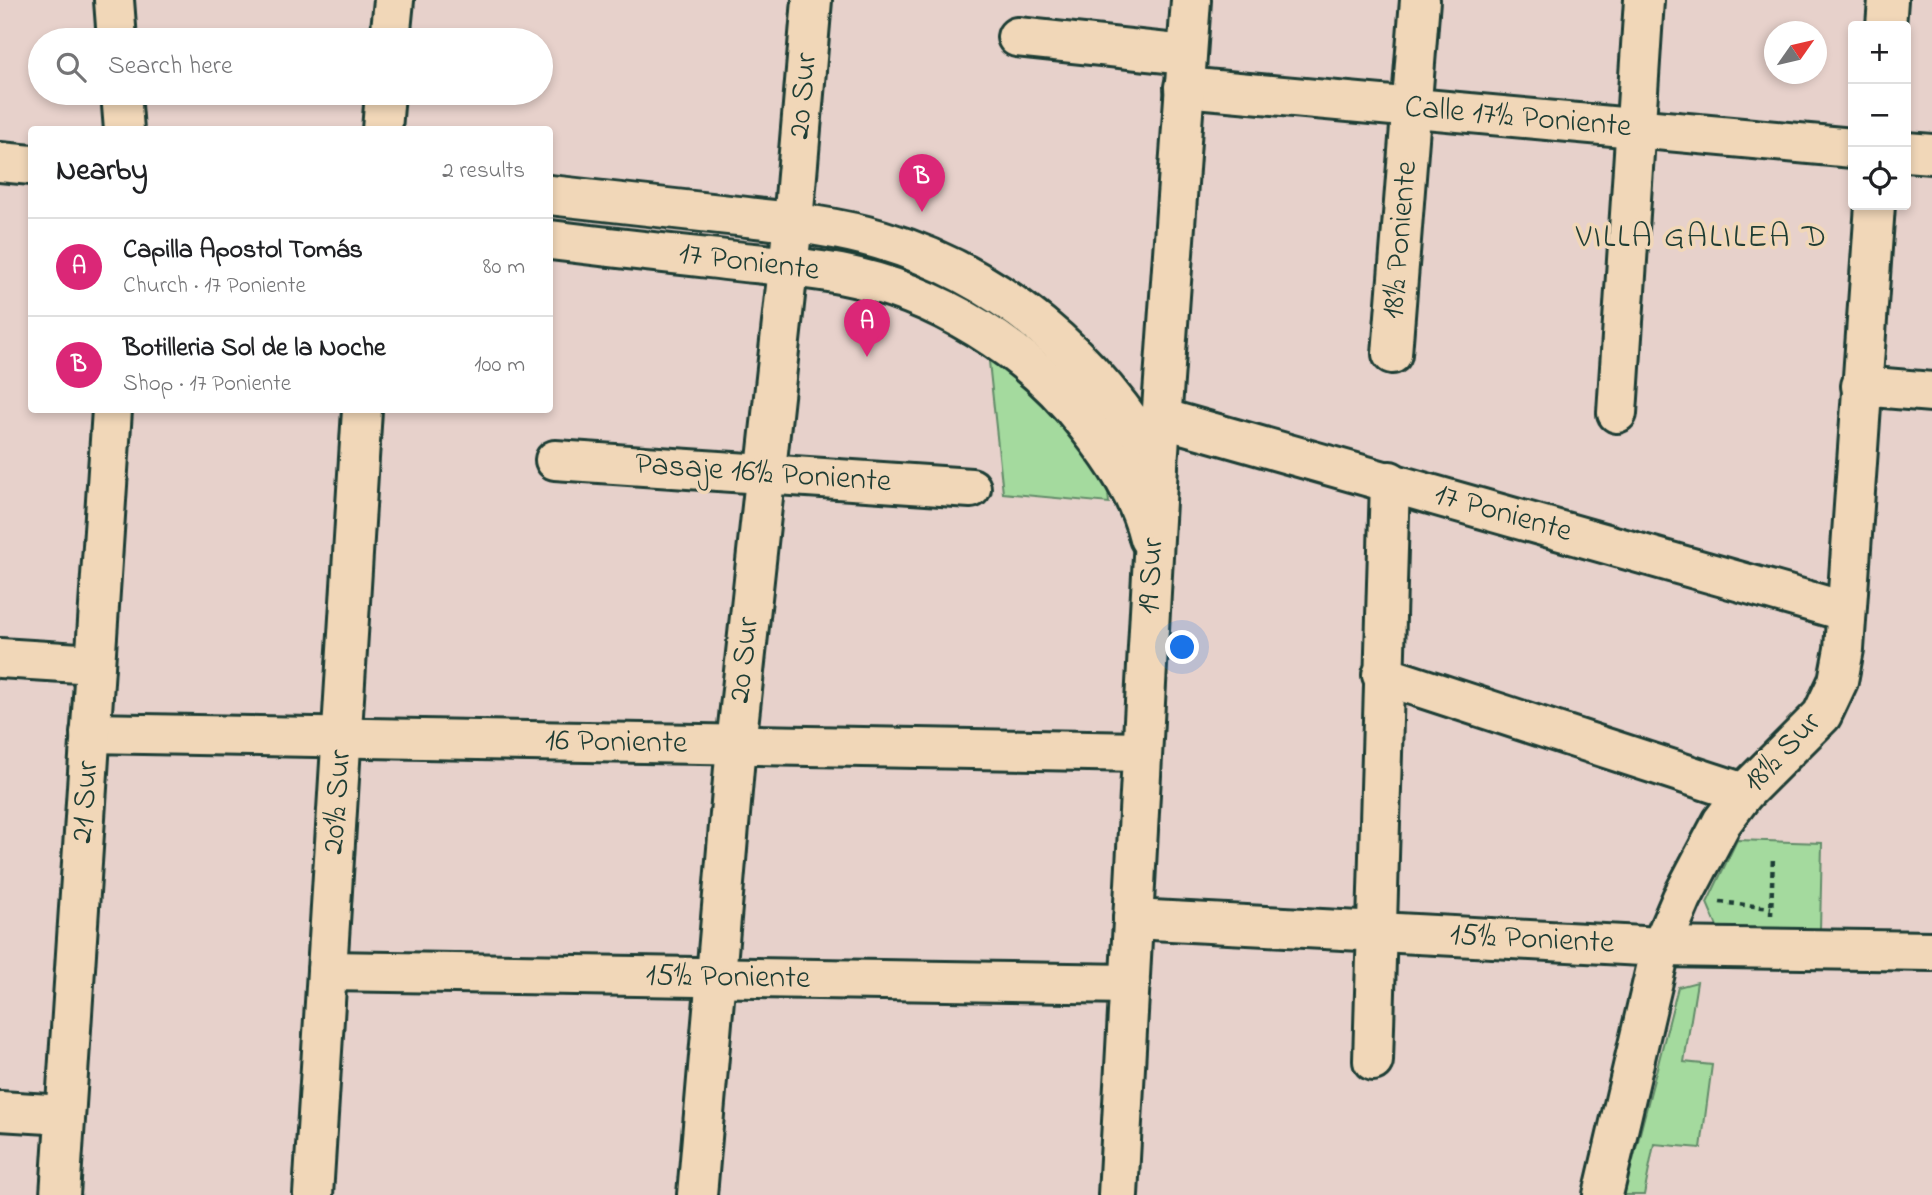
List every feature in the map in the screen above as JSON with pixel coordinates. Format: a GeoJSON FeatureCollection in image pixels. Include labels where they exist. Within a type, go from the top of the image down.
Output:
{"type":"FeatureCollection","features":[{"type":"Feature","properties":{"kind":"street"},"geometry":{"type":"LineString","coordinates":[[114,0],[116,28]]}},
{"type":"Feature","properties":{"kind":"street"},"geometry":{"type":"LineString","coordinates":[[391,28],[394,0]]}},
{"type":"Feature","properties":{"kind":"street","name":"20 Sur"},"geometry":{"type":"LineString","coordinates":[[697,1195],[736,745],[793,222],[812,0]]}},
{"type":"Feature","properties":{"kind":"street","name":"19 Sur"},"geometry":{"type":"LineString","coordinates":[[1118,1195],[1158,465],[1191,0]]}},
{"type":"Feature","properties":{"kind":"street","name":"18½ Poniente"},"geometry":{"type":"LineString","coordinates":[[1392,354],[1420,0]]}},
{"type":"Feature","properties":{"kind":"street"},"geometry":{"type":"LineString","coordinates":[[1617,413],[1644,0]]}},
{"type":"Feature","properties":{"kind":"street"},"geometry":{"type":"LineString","coordinates":[[1886,21],[1888,0]]}},
{"type":"Feature","properties":{"kind":"street","name":"Calle 17½ Poniente"},"geometry":{"type":"LineString","coordinates":[[1017,37],[1185,71],[1412,108],[1848,148]]}},
{"type":"Feature","properties":{"kind":"street"},"geometry":{"type":"LineString","coordinates":[[122,105],[124,126]]}},
{"type":"Feature","properties":{"kind":"street"},"geometry":{"type":"LineString","coordinates":[[382,126],[385,105]]}},
{"type":"Feature","properties":{"kind":"street"},"geometry":{"type":"LineString","coordinates":[[1911,152],[1932,154]]}},
{"type":"Feature","properties":{"kind":"street"},"geometry":{"type":"LineString","coordinates":[[0,162],[28,165]]}},
{"type":"Feature","properties":{"kind":"street","name":"17 Poniente"},"geometry":{"type":"LineString","coordinates":[[553,195],[793,222],[870,237],[923,255],[1003,296],[1078,358],[1140,433],[1158,465]]}},
{"type":"Feature","properties":{"kind":"street","name":"18½ Sur"},"geometry":{"type":"LineString","coordinates":[[1603,1195],[1661,947],[1682,898],[1716,832],[1744,793],[1822,715],[1832,697],[1842,665],[1875,210]]}},
{"type":"Feature","properties":{"kind":"street","name":"17 Poniente"},"geometry":{"type":"LineString","coordinates":[[553,240],[841,275],[919,298],[990,336],[1063,397],[1106,449],[1144,517],[1153,557]]}},
{"type":"Feature","properties":{"kind":"street"},"geometry":{"type":"LineString","coordinates":[[1861,386],[1932,392]]}},
{"type":"Feature","properties":{"kind":"street","name":"21 Sur"},"geometry":{"type":"LineString","coordinates":[[60,1195],[112,413]]}},
{"type":"Feature","properties":{"kind":"street","name":"20½ Sur"},"geometry":{"type":"LineString","coordinates":[[313,1195],[362,413]]}},
{"type":"Feature","properties":{"kind":"street","name":"17 Poniente"},"geometry":{"type":"LineString","coordinates":[[1161,418],[1844,611]]}},
{"type":"Feature","properties":{"kind":"street","name":"Pasaje 16½ Poniente"},"geometry":{"type":"LineString","coordinates":[[555,460],[971,488]]}},
{"type":"Feature","properties":{"kind":"street"},"geometry":{"type":"LineString","coordinates":[[1373,1061],[1374,932],[1390,481]]}},
{"type":"Feature","properties":{"kind":"street"},"geometry":{"type":"LineString","coordinates":[[0,658],[95,664]]}},
{"type":"Feature","properties":{"kind":"street"},"geometry":{"type":"LineString","coordinates":[[1382,676],[1744,793]]}},
{"type":"Feature","properties":{"kind":"street","name":"16 Poniente"},"geometry":{"type":"LineString","coordinates":[[90,733],[1142,752]]}},
{"type":"Feature","properties":{"kind":"street","name":"15½ Poniente"},"geometry":{"type":"LineString","coordinates":[[1133,919],[1661,947],[1932,951]]}},
{"type":"Feature","properties":{"kind":"street","name":"15½ Poniente"},"geometry":{"type":"LineString","coordinates":[[327,971],[1130,985]]}},
{"type":"Feature","properties":{"kind":"street"},"geometry":{"type":"LineString","coordinates":[[0,1111],[65,1115]]}},
{"type":"Feature","properties":{"kind":"path"},"geometry":{"type":"LineString","coordinates":[[1770,949],[1773,856]]}},
{"type":"Feature","properties":{"kind":"path"},"geometry":{"type":"LineString","coordinates":[[1682,898],[1771,908]]}},
{"type":"Feature","properties":{"kind":"green space"},"geometry":{"type":"Polygon","coordinates":[[[985,324],[1106,474],[1109,503],[1003,493],[985,324]]]}},
{"type":"Feature","properties":{"kind":"green space"},"geometry":{"type":"Polygon","coordinates":[[[1737,840],[1822,843],[1820,930],[1721,936],[1707,903],[1737,840]]]}},
{"type":"Feature","properties":{"kind":"green space"},"geometry":{"type":"Polygon","coordinates":[[[1697,982],[1684,1062],[1712,1065],[1701,1148],[1654,1144],[1644,1195],[1624,1195],[1678,987],[1697,982]]]}},
{"type":"Feature","properties":{"kind":"place","name":"Botilleria Sol de la Noche"},"geometry":{"type":"Point","coordinates":[922,212]}},
{"type":"Feature","properties":{"kind":"place","name":"Capilla Apostol Tomás"},"geometry":{"type":"Point","coordinates":[867,357]}},
{"type":"Feature","properties":{"kind":"district","name":"VILLA GALILEA D"},"geometry":{"type":"Point","coordinates":[1702,238]}}]}
